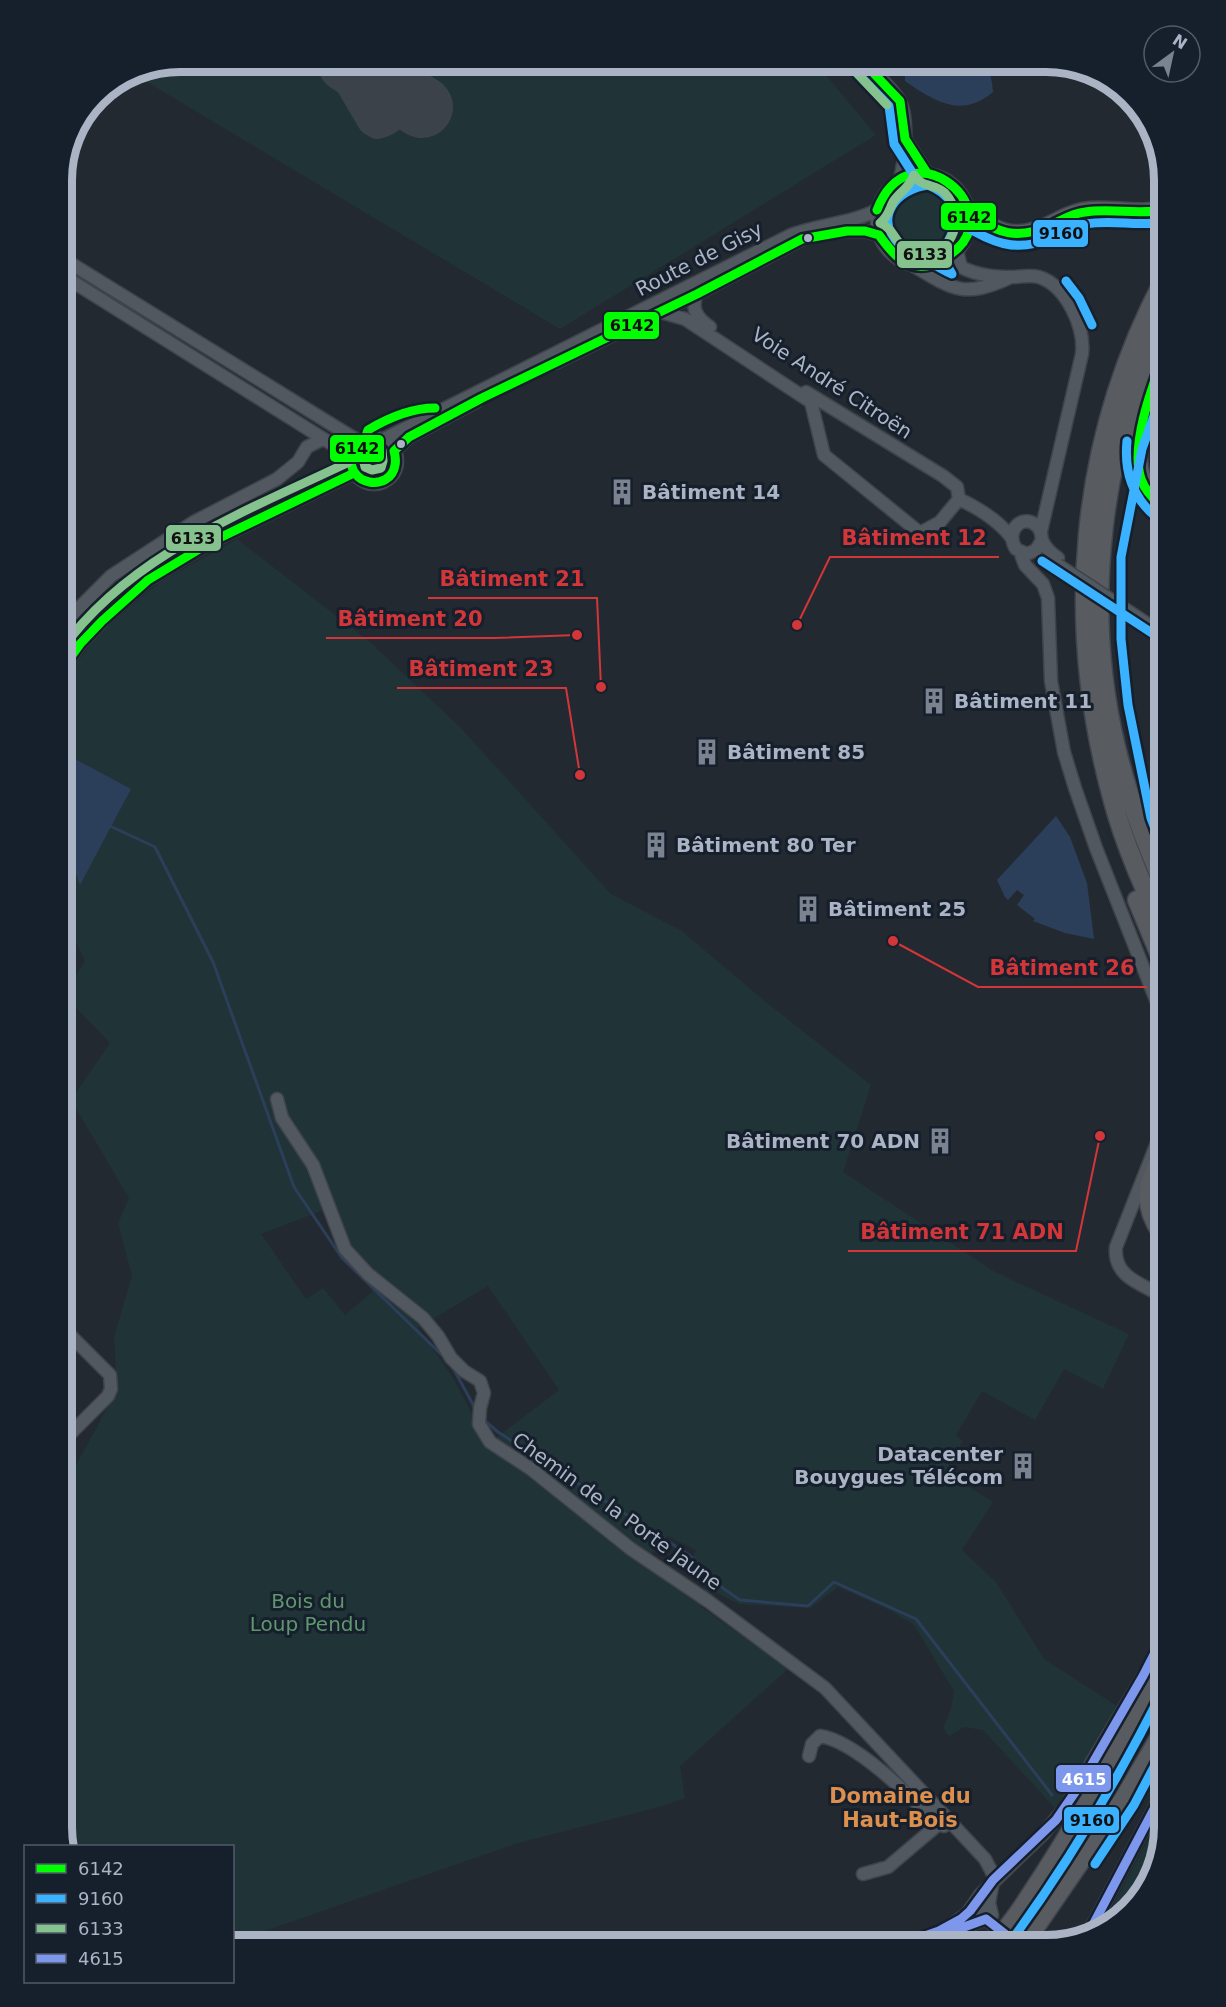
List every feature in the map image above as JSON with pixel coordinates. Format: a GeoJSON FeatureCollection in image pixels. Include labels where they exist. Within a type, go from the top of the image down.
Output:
{"type":"FeatureCollection","features":[{"type":"Feature","properties":{"kind":"highway"},"geometry":{"type":"LineString","coordinates":[[969,214],[990,228],[1012,234],[1032,232],[1087,211],[1154,212]]}},
{"type":"Feature","properties":{"kind":"highway"},"geometry":{"type":"LineString","coordinates":[[1154,302],[1117,393],[1104,440],[1090,510],[1085,566],[1084,630],[1103,791],[1125,870],[1154,941]]}},
{"type":"Feature","properties":{"kind":"highway"},"geometry":{"type":"LineString","coordinates":[[1154,341],[1137,384],[1116,457],[1104,525],[1100,579],[1101,640],[1109,713],[1116,749],[1154,859]]}},
{"type":"Feature","properties":{"kind":"highway"},"geometry":{"type":"LineString","coordinates":[[1139,821],[1114,688],[1109,640],[1109,556],[1129,455],[1154,383]]}},
{"type":"Feature","properties":{"kind":"highway"},"geometry":{"type":"LineString","coordinates":[[1150,394],[1139,441],[1138,463],[1146,489],[1154,497]]}},
{"type":"Feature","properties":{"kind":"highway"},"geometry":{"type":"LineString","coordinates":[[1096,736],[1113,803],[1154,907]]}},
{"type":"Feature","properties":{"kind":"highway"},"geometry":{"type":"LineString","coordinates":[[1154,1175],[1148,1195],[1150,1212],[1154,1219]]}},
{"type":"Feature","properties":{"kind":"highway"},"geometry":{"type":"LineString","coordinates":[[1023,1935],[1026,1921],[1154,1682]]}},
{"type":"Feature","properties":{"kind":"highway"},"geometry":{"type":"LineString","coordinates":[[1008,1935],[1026,1921],[1065,1861],[1102,1801],[1154,1704]]}},
{"type":"Feature","properties":{"kind":"highway"},"geometry":{"type":"LineString","coordinates":[[1149,1754],[1154,1744]]}},
{"type":"Feature","properties":{"kind":"highway"},"geometry":{"type":"LineString","coordinates":[[1014,1935],[1124,1798],[1154,1746]]}},
{"type":"Feature","properties":{"kind":"street"},"geometry":{"type":"LineString","coordinates":[[872,72],[900,101],[905,139],[904,162],[900,179]]}},
{"type":"Feature","properties":{"kind":"street"},"geometry":{"type":"LineString","coordinates":[[905,139],[927,173]]}},
{"type":"Feature","properties":{"kind":"street"},"geometry":{"type":"LineString","coordinates":[[912,265],[937,264],[948,259],[957,251],[967,234],[969,214],[966,203],[954,185],[946,179],[927,173],[918,173],[900,179],[885,192],[877,210],[876,223],[879,236],[890,253],[940,282],[959,289],[987,288],[1012,277]]}},
{"type":"Feature","properties":{"kind":"street","name":"Route de Gisy"},"geometry":{"type":"LineString","coordinates":[[394,451],[409,437],[482,398],[661,312],[790,235],[813,227],[862,217],[877,210]]}},
{"type":"Feature","properties":{"kind":"street","name":"Route de Gisy"},"geometry":{"type":"LineString","coordinates":[[382,440],[802,239],[847,231],[865,231],[879,236]]}},
{"type":"Feature","properties":{"kind":"street"},"geometry":{"type":"LineString","coordinates":[[957,251],[961,267],[975,274],[1039,277],[1052,285],[1065,298],[1073,311],[1083,342],[1079,369],[1047,497],[1034,545],[1025,565],[1043,584],[1048,598],[1051,681],[1064,752],[1096,848],[1154,995]]}},
{"type":"Feature","properties":{"kind":"street"},"geometry":{"type":"LineString","coordinates":[[72,264],[360,442]]}},
{"type":"Feature","properties":{"kind":"street"},"geometry":{"type":"LineString","coordinates":[[72,281],[351,456]]}},
{"type":"Feature","properties":{"kind":"street"},"geometry":{"type":"LineString","coordinates":[[690,321],[685,305],[692,293]]}},
{"type":"Feature","properties":{"kind":"street","name":"Voie André Citroën"},"geometry":{"type":"LineString","coordinates":[[692,293],[695,313],[701,321],[822,403],[935,471],[957,487],[958,499]]}},
{"type":"Feature","properties":{"kind":"street"},"geometry":{"type":"LineString","coordinates":[[661,312],[690,321],[811,402],[824,455],[920,533],[940,522],[958,499],[974,507],[1011,537]]}},
{"type":"Feature","properties":{"kind":"street"},"geometry":{"type":"LineString","coordinates":[[371,438],[382,440],[394,451],[395,469],[386,480],[364,482],[354,473],[351,456],[360,442],[371,438]]}},
{"type":"Feature","properties":{"kind":"street"},"geometry":{"type":"LineString","coordinates":[[72,615],[111,576],[194,522],[277,478],[297,462],[307,447],[323,439]]}},
{"type":"Feature","properties":{"kind":"street"},"geometry":{"type":"LineString","coordinates":[[72,655],[102,621],[148,580],[211,542],[354,473]]}},
{"type":"Feature","properties":{"kind":"street"},"geometry":{"type":"LineString","coordinates":[[1047,497],[1025,522],[1015,526],[1011,543],[1034,545],[1154,627]]}},
{"type":"Feature","properties":{"kind":"street"},"geometry":{"type":"LineString","coordinates":[[1025,522],[1033,524],[1034,545]]}},
{"type":"Feature","properties":{"kind":"street"},"geometry":{"type":"LineString","coordinates":[[1131,610],[1154,622]]}},
{"type":"Feature","properties":{"kind":"street","name":"Chemin de la Porte Jaune"},"geometry":{"type":"LineString","coordinates":[[277,1099],[282,1118],[313,1165],[345,1249],[368,1274],[423,1318],[438,1335],[451,1358],[480,1382],[484,1393],[478,1424],[490,1442],[531,1469],[631,1549],[708,1601],[825,1688],[985,1859],[994,1876],[993,1881]]}},
{"type":"Feature","properties":{"kind":"street"},"geometry":{"type":"LineString","coordinates":[[1154,1151],[1116,1247],[1117,1265],[1122,1272],[1154,1291]]}},
{"type":"Feature","properties":{"kind":"street"},"geometry":{"type":"LineString","coordinates":[[1147,1286],[1154,1288]]}},
{"type":"Feature","properties":{"kind":"street"},"geometry":{"type":"LineString","coordinates":[[72,1337],[110,1375],[111,1389],[108,1396],[72,1433]]}},
{"type":"Feature","properties":{"kind":"street"},"geometry":{"type":"LineString","coordinates":[[938,1935],[986,1910],[993,1881],[1044,1833],[1064,1809],[1154,1656]]}},
{"type":"Feature","properties":{"kind":"street"},"geometry":{"type":"LineString","coordinates":[[809,1756],[812,1744],[820,1736],[839,1742],[885,1774],[938,1824],[948,1828],[956,1827]]}},
{"type":"Feature","properties":{"kind":"street"},"geometry":{"type":"LineString","coordinates":[[1093,1924],[1154,1809]]}},
{"type":"Feature","properties":{"kind":"street"},"geometry":{"type":"LineString","coordinates":[[863,1874],[888,1867],[938,1824]]}},
{"type":"Feature","properties":{"kind":"street"},"geometry":{"type":"LineString","coordinates":[[928,1935],[949,1927],[968,1914],[986,1910]]}},
{"type":"Feature","properties":{"kind":"street"},"geometry":{"type":"LineString","coordinates":[[986,1910],[1010,1935]]}},
{"type":"Feature","properties":{"kind":"green space"},"geometry":{"type":"Polygon","coordinates":[[[173,72],[823,72],[876,135],[560,329],[142,79],[173,72]]]}},
{"type":"Feature","properties":{"kind":"green space"},"geometry":{"type":"Polygon","coordinates":[[[922,181],[937,184],[954,198],[961,220],[958,235],[944,252],[922,259],[907,256],[890,242],[883,220],[886,205],[900,188],[922,181]]]}},
{"type":"Feature","properties":{"kind":"green space"},"geometry":{"type":"Polygon","coordinates":[[[374,445],[380,446],[388,454],[388,466],[380,474],[374,475],[368,474],[360,466],[359,460],[360,454],[368,446],[374,445]]]}},
{"type":"Feature","properties":{"kind":"green space","name":"Bois du Loup Pendu"},"geometry":{"type":"Polygon","coordinates":[[[237,539],[370,642],[460,727],[611,894],[682,931],[761,998],[871,1085],[843,1172],[995,1272],[1129,1334],[1103,1389],[1064,1369],[1035,1420],[982,1391],[956,1435],[963,1441],[945,1472],[993,1502],[962,1550],[996,1582],[1044,1659],[1117,1706],[1055,1808],[983,1730],[964,1727],[949,1736],[943,1728],[951,1709],[954,1691],[914,1625],[889,1610],[838,1587],[811,1608],[739,1604],[711,1590],[700,1606],[788,1669],[680,1766],[685,1798],[659,1807],[518,1843],[253,1935],[234,1935],[234,1845],[74,1845],[72,1473],[117,1390],[114,1337],[132,1276],[118,1223],[129,1198],[72,1102],[110,1043],[72,1003],[72,982],[85,961],[72,933],[72,669],[100,632],[160,582],[237,539]],[[332,1207],[261,1234],[306,1299],[323,1288],[345,1315],[372,1292],[375,1273],[348,1245],[332,1207]],[[488,1286],[418,1328],[452,1376],[488,1444],[559,1390],[488,1286]],[[668,1536],[661,1540],[650,1557],[701,1594],[708,1586],[687,1570],[696,1550],[668,1536]]]}},
{"type":"Feature","properties":{"kind":"green space"},"geometry":{"type":"Polygon","coordinates":[[[1154,1829],[1152,1848],[1143,1875],[1127,1898],[1107,1916],[1154,1829]]]}},
{"type":"Feature","properties":{"kind":"water"},"geometry":{"type":"Polygon","coordinates":[[[905,72],[988,72],[993,92],[981,100],[959,106],[926,95],[905,81],[905,72]]]}},
{"type":"Feature","properties":{"kind":"water"},"geometry":{"type":"Polygon","coordinates":[[[72,757],[131,789],[80,885],[72,863],[72,757]]]}},
{"type":"Feature","properties":{"kind":"water"},"geometry":{"type":"Polygon","coordinates":[[[1056,816],[1070,837],[1087,883],[1094,939],[1065,933],[1033,921],[1035,919],[1017,905],[1024,895],[1017,890],[1008,900],[997,880],[1056,816]]]}},
{"type":"Feature","properties":{"kind":"waterway"},"geometry":{"type":"LineString","coordinates":[[108,825],[155,847],[213,962],[294,1187],[342,1258],[446,1359]]}},
{"type":"Feature","properties":{"kind":"waterway"},"geometry":{"type":"LineString","coordinates":[[452,1366],[476,1410]]}},
{"type":"Feature","properties":{"kind":"waterway"},"geometry":{"type":"LineString","coordinates":[[484,1420],[498,1432],[689,1555],[724,1589],[740,1600],[808,1606],[834,1582],[916,1619],[1052,1795]]}},
{"type":"Feature","properties":{"kind":"taxiway"},"geometry":{"type":"LineString","coordinates":[[340,72],[370,123],[377,127],[397,117],[403,108],[408,89],[402,72]]}},
{"type":"Feature","properties":{"kind":"runway"},"geometry":{"type":"LineString","coordinates":[[364,72],[422,107]]}},
{"type":"Feature","properties":{"kind":"transit line","name":"9160"},"geometry":{"type":"LineString","coordinates":[[856,72],[889,106],[894,144],[917,180]]}},
{"type":"Feature","properties":{"kind":"transit line","name":"6133"},"geometry":{"type":"LineString","coordinates":[[856,72],[887,105]]}},
{"type":"Feature","properties":{"kind":"transit line","name":"6142"},"geometry":{"type":"LineString","coordinates":[[872,72],[900,101],[905,139],[927,173]]}},
{"type":"Feature","properties":{"kind":"transit line","name":"6142"},"geometry":{"type":"LineString","coordinates":[[877,210],[892,186],[909,175],[929,174],[946,181],[961,195],[969,212],[969,230],[958,248],[949,256],[931,265],[914,265],[900,259],[879,235]]}},
{"type":"Feature","properties":{"kind":"transit line","name":"6133"},"geometry":{"type":"LineString","coordinates":[[914,175],[921,182],[941,190],[952,203],[955,215],[952,236],[937,252],[926,254],[907,250],[889,229],[880,223],[914,175]]}},
{"type":"Feature","properties":{"kind":"transit line","name":"9160"},"geometry":{"type":"LineString","coordinates":[[928,185],[942,193],[952,204],[954,210],[955,225],[945,251],[952,274],[901,246],[888,224],[892,206],[898,198],[907,192],[928,185]]}},
{"type":"Feature","properties":{"kind":"transit line","name":"6142"},"geometry":{"type":"LineString","coordinates":[[969,214],[989,226],[1018,234],[1039,230],[1081,213],[1154,211]]}},
{"type":"Feature","properties":{"kind":"transit line","name":"9160"},"geometry":{"type":"LineString","coordinates":[[962,224],[983,236],[1004,244],[1025,245],[1086,224],[1154,223]]}},
{"type":"Feature","properties":{"kind":"transit line","name":"6142"},"geometry":{"type":"LineString","coordinates":[[394,451],[409,437],[482,398],[697,294],[802,239],[847,231],[865,231],[879,235]]}},
{"type":"Feature","properties":{"kind":"transit line","name":"9160"},"geometry":{"type":"LineString","coordinates":[[1066,281],[1079,298],[1092,325]]}},
{"type":"Feature","properties":{"kind":"transit line","name":"6142"},"geometry":{"type":"LineString","coordinates":[[1154,383],[1144,416],[1138,450],[1141,479],[1154,499]]}},
{"type":"Feature","properties":{"kind":"transit line","name":"6142"},"geometry":{"type":"LineString","coordinates":[[394,451],[395,465],[392,474],[386,479],[369,482],[361,479],[355,473],[352,454],[365,439],[368,430],[400,415],[435,408]]}},
{"type":"Feature","properties":{"kind":"transit line","name":"9160"},"geometry":{"type":"LineString","coordinates":[[1154,416],[1142,449],[1121,557],[1121,639],[1128,705],[1154,826]]}},
{"type":"Feature","properties":{"kind":"transit line","name":"9160"},"geometry":{"type":"LineString","coordinates":[[1127,441],[1127,463],[1131,483],[1141,501],[1154,515]]}},
{"type":"Feature","properties":{"kind":"transit line","name":"6133"},"geometry":{"type":"LineString","coordinates":[[382,450],[381,468],[372,470],[365,467],[363,458],[366,454],[382,450]]}},
{"type":"Feature","properties":{"kind":"transit line","name":"6133"},"geometry":{"type":"LineString","coordinates":[[72,637],[90,616],[121,587],[156,561],[231,518],[349,462]]}},
{"type":"Feature","properties":{"kind":"transit line","name":"6142"},"geometry":{"type":"LineString","coordinates":[[72,655],[102,621],[148,580],[211,542],[354,473]]}},
{"type":"Feature","properties":{"kind":"transit line","name":"9160"},"geometry":{"type":"LineString","coordinates":[[1042,561],[1154,634]]}},
{"type":"Feature","properties":{"kind":"transit line","name":"4615"},"geometry":{"type":"LineString","coordinates":[[928,1935],[961,1919],[970,1911],[993,1880],[1056,1820],[1080,1785],[1154,1655]]}},
{"type":"Feature","properties":{"kind":"transit line","name":"9160"},"geometry":{"type":"LineString","coordinates":[[1015,1935],[1092,1820],[1154,1707]]}},
{"type":"Feature","properties":{"kind":"transit line","name":"9160"},"geometry":{"type":"LineString","coordinates":[[1095,1864],[1134,1805],[1154,1767]]}},
{"type":"Feature","properties":{"kind":"transit line","name":"4615"},"geometry":{"type":"LineString","coordinates":[[1093,1924],[1154,1809]]}},
{"type":"Feature","properties":{"kind":"transit line","name":"4615"},"geometry":{"type":"LineString","coordinates":[[945,1934],[986,1919],[1006,1935]]}},
{"type":"Feature","properties":{"kind":"place","name":"Bâtiment 14"},"geometry":{"type":"Point","coordinates":[622,492]}},
{"type":"Feature","properties":{"kind":"place","name":"Bâtiment 12"},"geometry":{"type":"Point","coordinates":[797,625]}},
{"type":"Feature","properties":{"kind":"place","name":"Bâtiment 20"},"geometry":{"type":"Point","coordinates":[577,635]}},
{"type":"Feature","properties":{"kind":"place","name":"Bâtiment 21"},"geometry":{"type":"Point","coordinates":[601,687]}},
{"type":"Feature","properties":{"kind":"place","name":"Bâtiment 11"},"geometry":{"type":"Point","coordinates":[934,701]}},
{"type":"Feature","properties":{"kind":"place","name":"Bâtiment 85"},"geometry":{"type":"Point","coordinates":[707,752]}},
{"type":"Feature","properties":{"kind":"place","name":"Bâtiment 23"},"geometry":{"type":"Point","coordinates":[580,775]}},
{"type":"Feature","properties":{"kind":"place","name":"Bâtiment 80 Ter"},"geometry":{"type":"Point","coordinates":[656,845]}},
{"type":"Feature","properties":{"kind":"place","name":"Bâtiment 25"},"geometry":{"type":"Point","coordinates":[808,909]}},
{"type":"Feature","properties":{"kind":"place","name":"Bâtiment 26"},"geometry":{"type":"Point","coordinates":[893,941]}},
{"type":"Feature","properties":{"kind":"place","name":"Bâtiment 71 ADN"},"geometry":{"type":"Point","coordinates":[1100,1136]}},
{"type":"Feature","properties":{"kind":"place","name":"Bâtiment 70 ADN"},"geometry":{"type":"Point","coordinates":[940,1141]}},
{"type":"Feature","properties":{"kind":"place","name":"Datacenter Bouygues Télécom"},"geometry":{"type":"Point","coordinates":[1023,1466]}},
{"type":"Feature","properties":{"kind":"district","name":"Domaine du Haut-Bois"},"geometry":{"type":"Point","coordinates":[900,1808]}}]}
